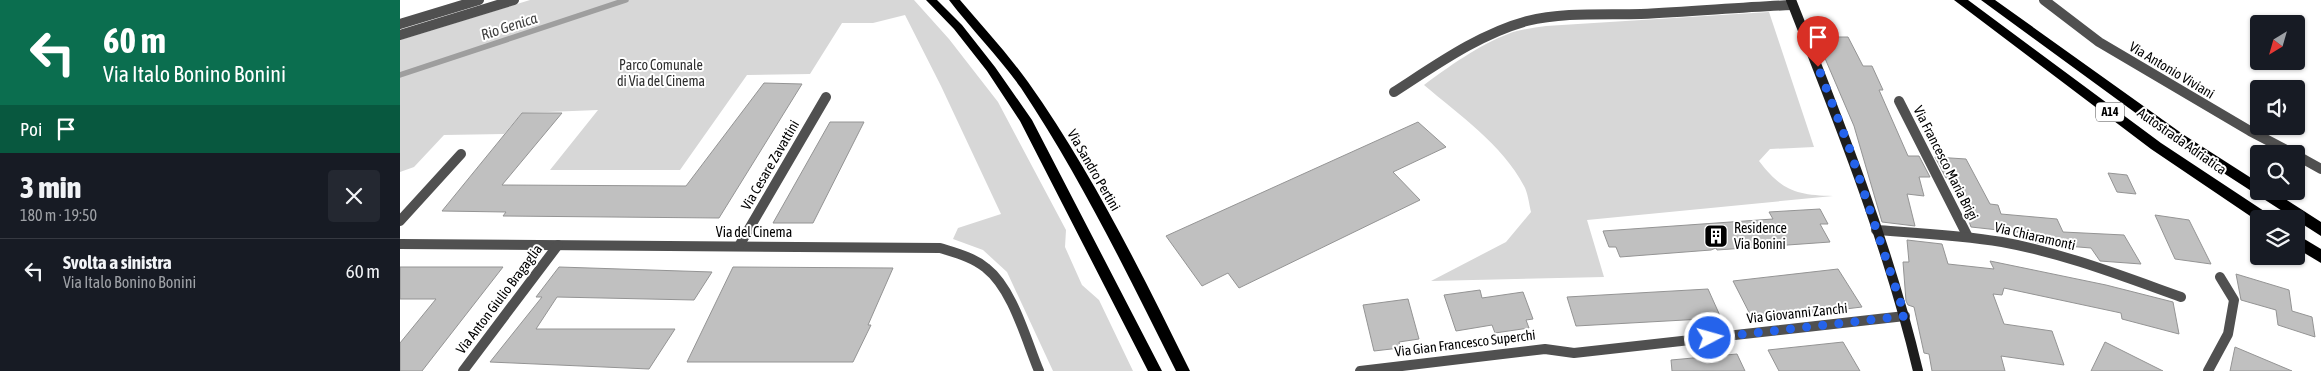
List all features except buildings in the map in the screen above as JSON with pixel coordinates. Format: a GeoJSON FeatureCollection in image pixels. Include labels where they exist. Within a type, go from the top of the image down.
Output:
{"type":"FeatureCollection","features":[{"type":"Feature","properties":{"kind":"highway","name":"Autostrada Adriatica"},"geometry":{"type":"LineString","coordinates":[[1960,0],[2156,146],[2252,210]]}},
{"type":"Feature","properties":{"kind":"highway","name":"Autostrada Adriatica"},"geometry":{"type":"LineString","coordinates":[[1987,0],[2179,138],[2250,184]]}},
{"type":"Feature","properties":{"kind":"highway","name":"Autostrada Adriatica"},"geometry":{"type":"LineString","coordinates":[[2275,200],[2321,230]]}},
{"type":"Feature","properties":{"kind":"highway"},"geometry":{"type":"LineString","coordinates":[[2305,246],[2321,257]]}},
{"type":"Feature","properties":{"kind":"main road"},"geometry":{"type":"LineString","coordinates":[[931,0],[958,27],[992,69],[1026,120],[1155,371]]}},
{"type":"Feature","properties":{"kind":"main road","name":"Via Sandro Pertini"},"geometry":{"type":"LineString","coordinates":[[954,0],[979,26],[1017,73],[1048,121],[1108,224],[1182,371]]}},
{"type":"Feature","properties":{"kind":"main road"},"geometry":{"type":"LineString","coordinates":[[1792,2],[1849,147],[1905,316],[1918,371]]}},
{"type":"Feature","properties":{"kind":"street"},"geometry":{"type":"LineString","coordinates":[[400,24],[479,0]]}},
{"type":"Feature","properties":{"kind":"street"},"geometry":{"type":"LineString","coordinates":[[400,35],[514,0]]}},
{"type":"Feature","properties":{"kind":"street","name":"Via Antonio Viviani"},"geometry":{"type":"LineString","coordinates":[[2044,0],[2099,42],[2250,132],[2277,145]]}},
{"type":"Feature","properties":{"kind":"street"},"geometry":{"type":"LineString","coordinates":[[1394,92],[1463,49],[1515,25],[1572,17],[1792,2]]}},
{"type":"Feature","properties":{"kind":"street","name":"Via Cesare Zavattini"},"geometry":{"type":"LineString","coordinates":[[739,246],[826,97]]}},
{"type":"Feature","properties":{"kind":"street","name":"Via Francesco Maria Brigi"},"geometry":{"type":"LineString","coordinates":[[1898,101],[1968,237]]}},
{"type":"Feature","properties":{"kind":"street"},"geometry":{"type":"LineString","coordinates":[[400,220],[461,154]]}},
{"type":"Feature","properties":{"kind":"street","name":"Via Antonio Viviani"},"geometry":{"type":"LineString","coordinates":[[2305,160],[2321,169]]}},
{"type":"Feature","properties":{"kind":"street","name":"Via Chiaramonti"},"geometry":{"type":"LineString","coordinates":[[1876,230],[1968,237],[2020,246],[2094,265],[2182,297]]}},
{"type":"Feature","properties":{"kind":"street","name":"Via del Cinema"},"geometry":{"type":"LineString","coordinates":[[400,244],[940,248],[971,258],[992,272],[1004,291],[1039,371]]}},
{"type":"Feature","properties":{"kind":"street","name":"Via Anton Giulio Bragaglia"},"geometry":{"type":"LineString","coordinates":[[463,371],[558,245]]}},
{"type":"Feature","properties":{"kind":"street"},"geometry":{"type":"LineString","coordinates":[[2208,371],[2228,334],[2234,300],[2220,277]]}},
{"type":"Feature","properties":{"kind":"street","name":"Via Giovanni Zanchi"},"geometry":{"type":"LineString","coordinates":[[1574,353],[1905,316]]}},
{"type":"Feature","properties":{"kind":"street","name":"Via Gian Francesco Superchi"},"geometry":{"type":"LineString","coordinates":[[1360,371],[1546,349],[1574,353]]}},
{"type":"Feature","properties":{"kind":"green space","name":"Parco Comunale di Via del Cinema"},"geometry":{"type":"Polygon","coordinates":[[[530,0],[914,0],[949,39],[998,102],[1066,230],[1065,247],[1082,285],[1099,300],[1133,371],[1053,371],[1007,272],[983,250],[953,239],[958,228],[1001,214],[941,86],[905,15],[873,23],[842,23],[810,74],[747,75],[680,170],[550,170],[598,110],[522,113],[504,134],[444,135],[414,167],[400,172],[400,40],[530,0]]]}},
{"type":"Feature","properties":{"kind":"green space"},"geometry":{"type":"Polygon","coordinates":[[[1769,12],[1814,147],[1770,149],[1759,161],[1775,179],[1791,189],[1809,194],[1833,196],[1587,220],[1604,277],[1431,281],[1506,242],[1531,212],[1525,189],[1515,171],[1504,157],[1479,131],[1424,85],[1475,50],[1513,32],[1522,30],[1546,26],[1769,12]]]}},
{"type":"Feature","properties":{"kind":"waterway","name":"Rio Genica"},"geometry":{"type":"LineString","coordinates":[[400,75],[626,0]]}},
{"type":"Feature","properties":{"kind":"place","name":"Residence Via Bonini"},"geometry":{"type":"Point","coordinates":[1716,236]}},
{"type":"Feature","properties":{"kind":"route"},"geometry":{"type":"LineString","coordinates":[[1710,338],[1905,316],[1849,147],[1818,67]]}}]}
